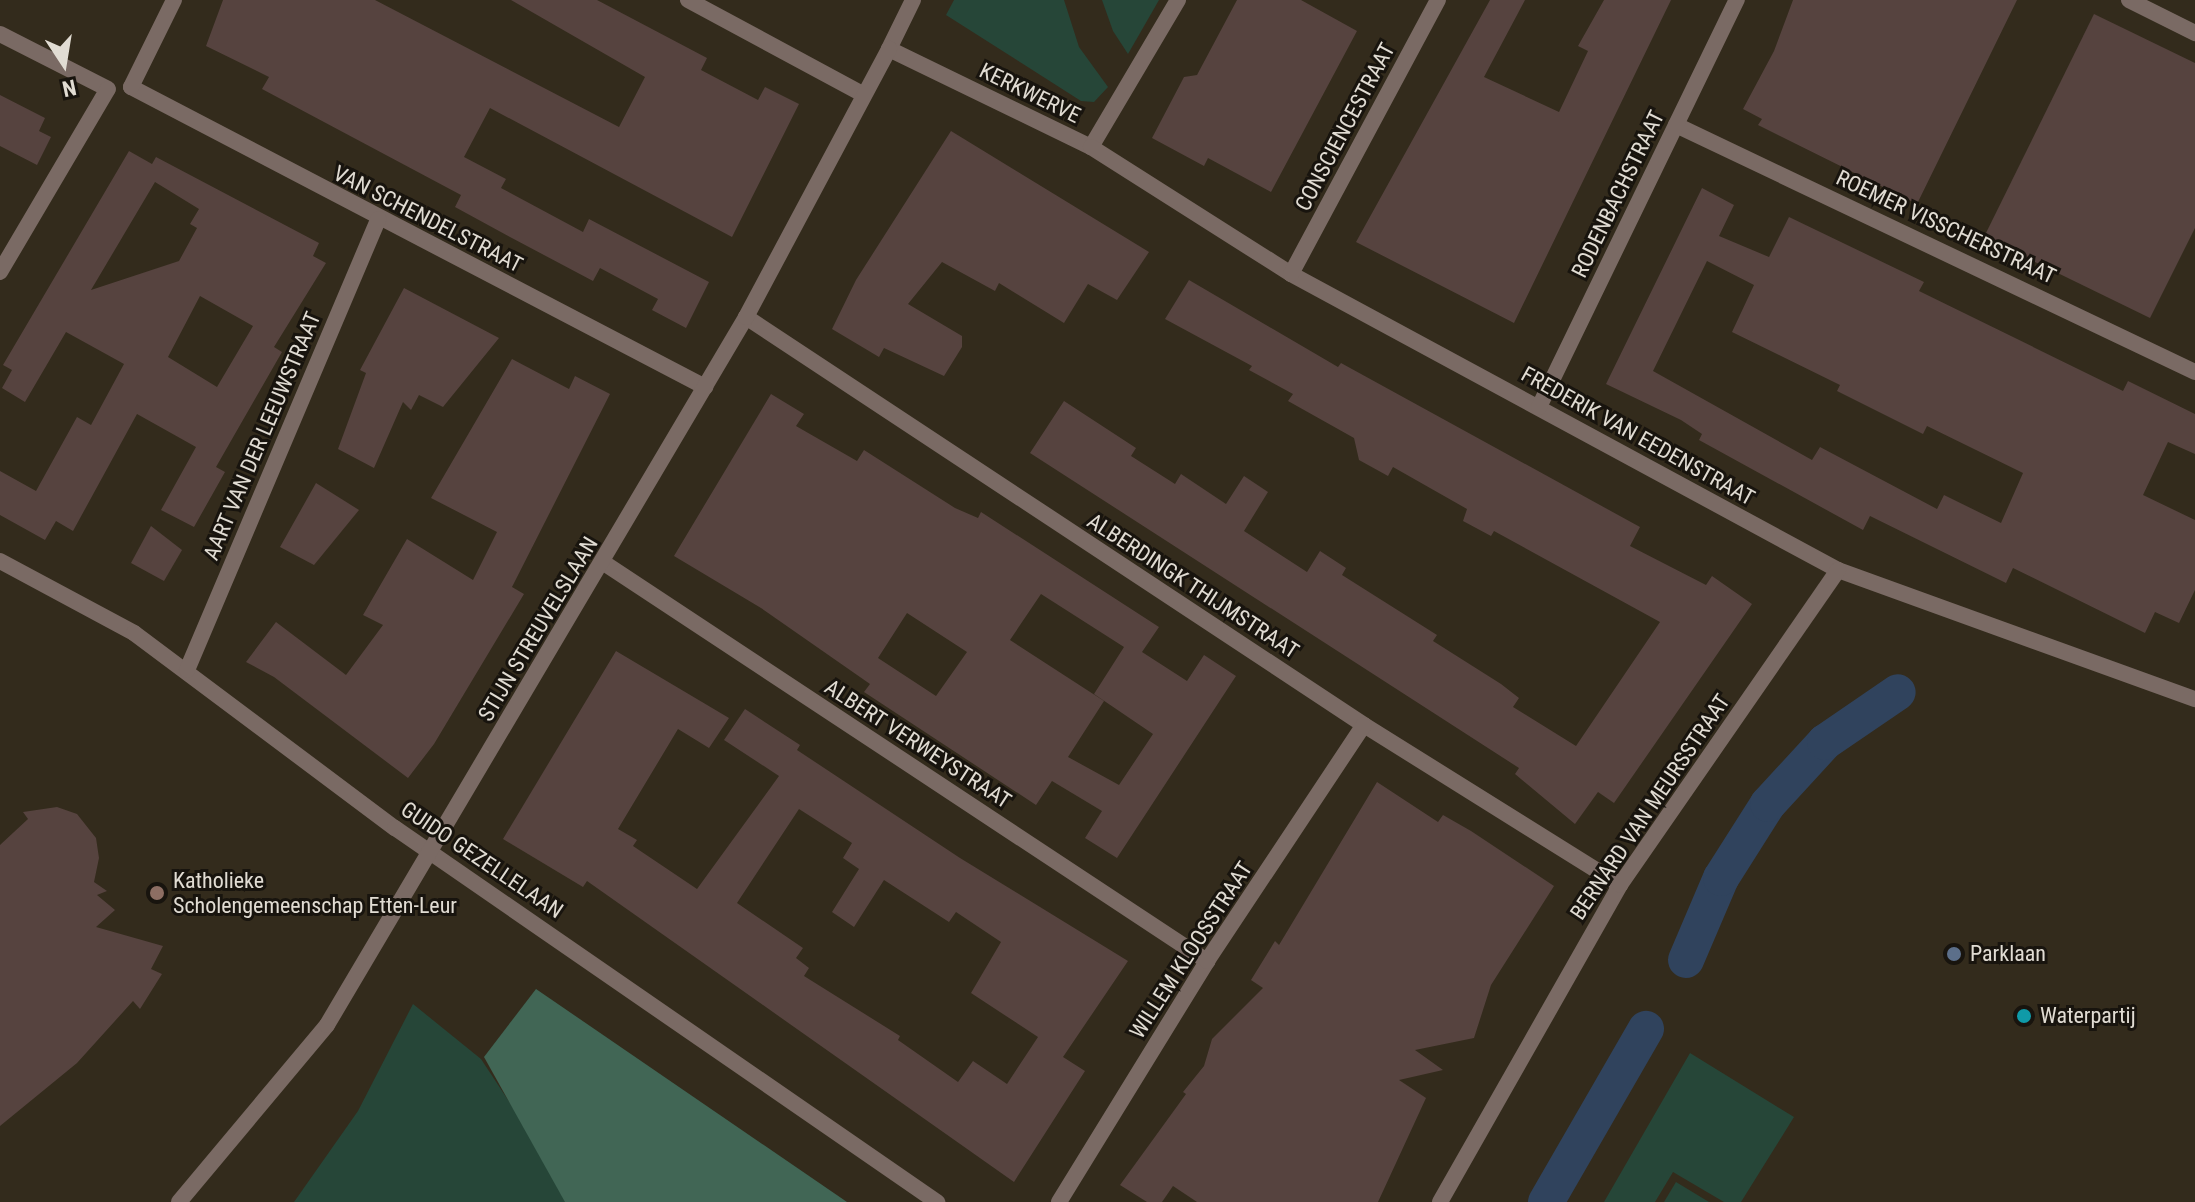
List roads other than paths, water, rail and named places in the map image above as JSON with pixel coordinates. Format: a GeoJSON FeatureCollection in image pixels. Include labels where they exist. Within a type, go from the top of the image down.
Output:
{"type":"FeatureCollection","features":[{"type":"Feature","properties":{"kind":"street"},"geometry":{"type":"LineString","coordinates":[[0,34],[108,89],[131,87],[174,0]]}},
{"type":"Feature","properties":{"kind":"street"},"geometry":{"type":"LineString","coordinates":[[688,0],[861,93]]}},
{"type":"Feature","properties":{"kind":"street"},"geometry":{"type":"LineString","coordinates":[[889,49],[913,0]]}},
{"type":"Feature","properties":{"kind":"street","name":"KERKWERVE"},"geometry":{"type":"LineString","coordinates":[[889,49],[1091,147],[1178,0]]}},
{"type":"Feature","properties":{"kind":"street","name":"CONSCIENCESTRAAT"},"geometry":{"type":"LineString","coordinates":[[1291,274],[1438,0]]}},
{"type":"Feature","properties":{"kind":"street","name":"RODENBACHSTRAAT"},"geometry":{"type":"LineString","coordinates":[[1539,407],[1737,0]]}},
{"type":"Feature","properties":{"kind":"street"},"geometry":{"type":"LineString","coordinates":[[2129,0],[2195,33]]}},
{"type":"Feature","properties":{"kind":"street","name":"STIJN STREUVELSLAAN"},"geometry":{"type":"LineString","coordinates":[[179,1202],[327,1025],[604,563],[746,317],[861,93],[889,49]]}},
{"type":"Feature","properties":{"kind":"street","name":"VAN SCHENDELSTRAAT"},"geometry":{"type":"LineString","coordinates":[[131,87],[378,219],[705,387]]}},
{"type":"Feature","properties":{"kind":"street"},"geometry":{"type":"LineString","coordinates":[[0,272],[108,89]]}},
{"type":"Feature","properties":{"kind":"street","name":"ROEMER VISSCHERSTRAAT"},"geometry":{"type":"LineString","coordinates":[[1676,125],[2195,372]]}},
{"type":"Feature","properties":{"kind":"street","name":"FREDERIK VAN EEDENSTRAAT"},"geometry":{"type":"LineString","coordinates":[[1091,147],[1291,274],[1838,570],[2195,699]]}},
{"type":"Feature","properties":{"kind":"street","name":"AART VAN DER LEEUWSTRAAT"},"geometry":{"type":"LineString","coordinates":[[187,670],[378,219]]}},
{"type":"Feature","properties":{"kind":"street","name":"ALBERDINGK THIJMSTRAAT"},"geometry":{"type":"LineString","coordinates":[[746,317],[1364,725],[1620,885]]}},
{"type":"Feature","properties":{"kind":"street","name":"GUIDO GEZELLELAAN"},"geometry":{"type":"LineString","coordinates":[[0,561],[134,633],[431,851],[937,1202]]}},
{"type":"Feature","properties":{"kind":"street","name":"ALBERT VERWEYSTRAAT"},"geometry":{"type":"LineString","coordinates":[[604,563],[1207,961]]}},
{"type":"Feature","properties":{"kind":"street","name":"BERNARD VAN MEURSSTRAAT"},"geometry":{"type":"LineString","coordinates":[[1440,1202],[1620,885],[1838,570]]}},
{"type":"Feature","properties":{"kind":"street","name":"WILLEM KLOOSSTRAAT"},"geometry":{"type":"LineString","coordinates":[[1059,1202],[1207,961],[1364,725]]}},
{"type":"Feature","properties":{"kind":"waterway"},"geometry":{"type":"LineString","coordinates":[[1686,960],[1721,878],[1768,804],[1825,742],[1898,692]]}},
{"type":"Feature","properties":{"kind":"waterway"},"geometry":{"type":"LineString","coordinates":[[1546,1202],[1646,1029]]}},
{"type":"Feature","properties":{"kind":"place","name":"Katholieke Scholengemeenschap Etten-Leur"},"geometry":{"type":"Point","coordinates":[157,893]}},
{"type":"Feature","properties":{"kind":"place","name":"Parklaan"},"geometry":{"type":"Point","coordinates":[1954,954]}},
{"type":"Feature","properties":{"kind":"place","name":"Waterpartij"},"geometry":{"type":"Point","coordinates":[2024,1016]}}]}
